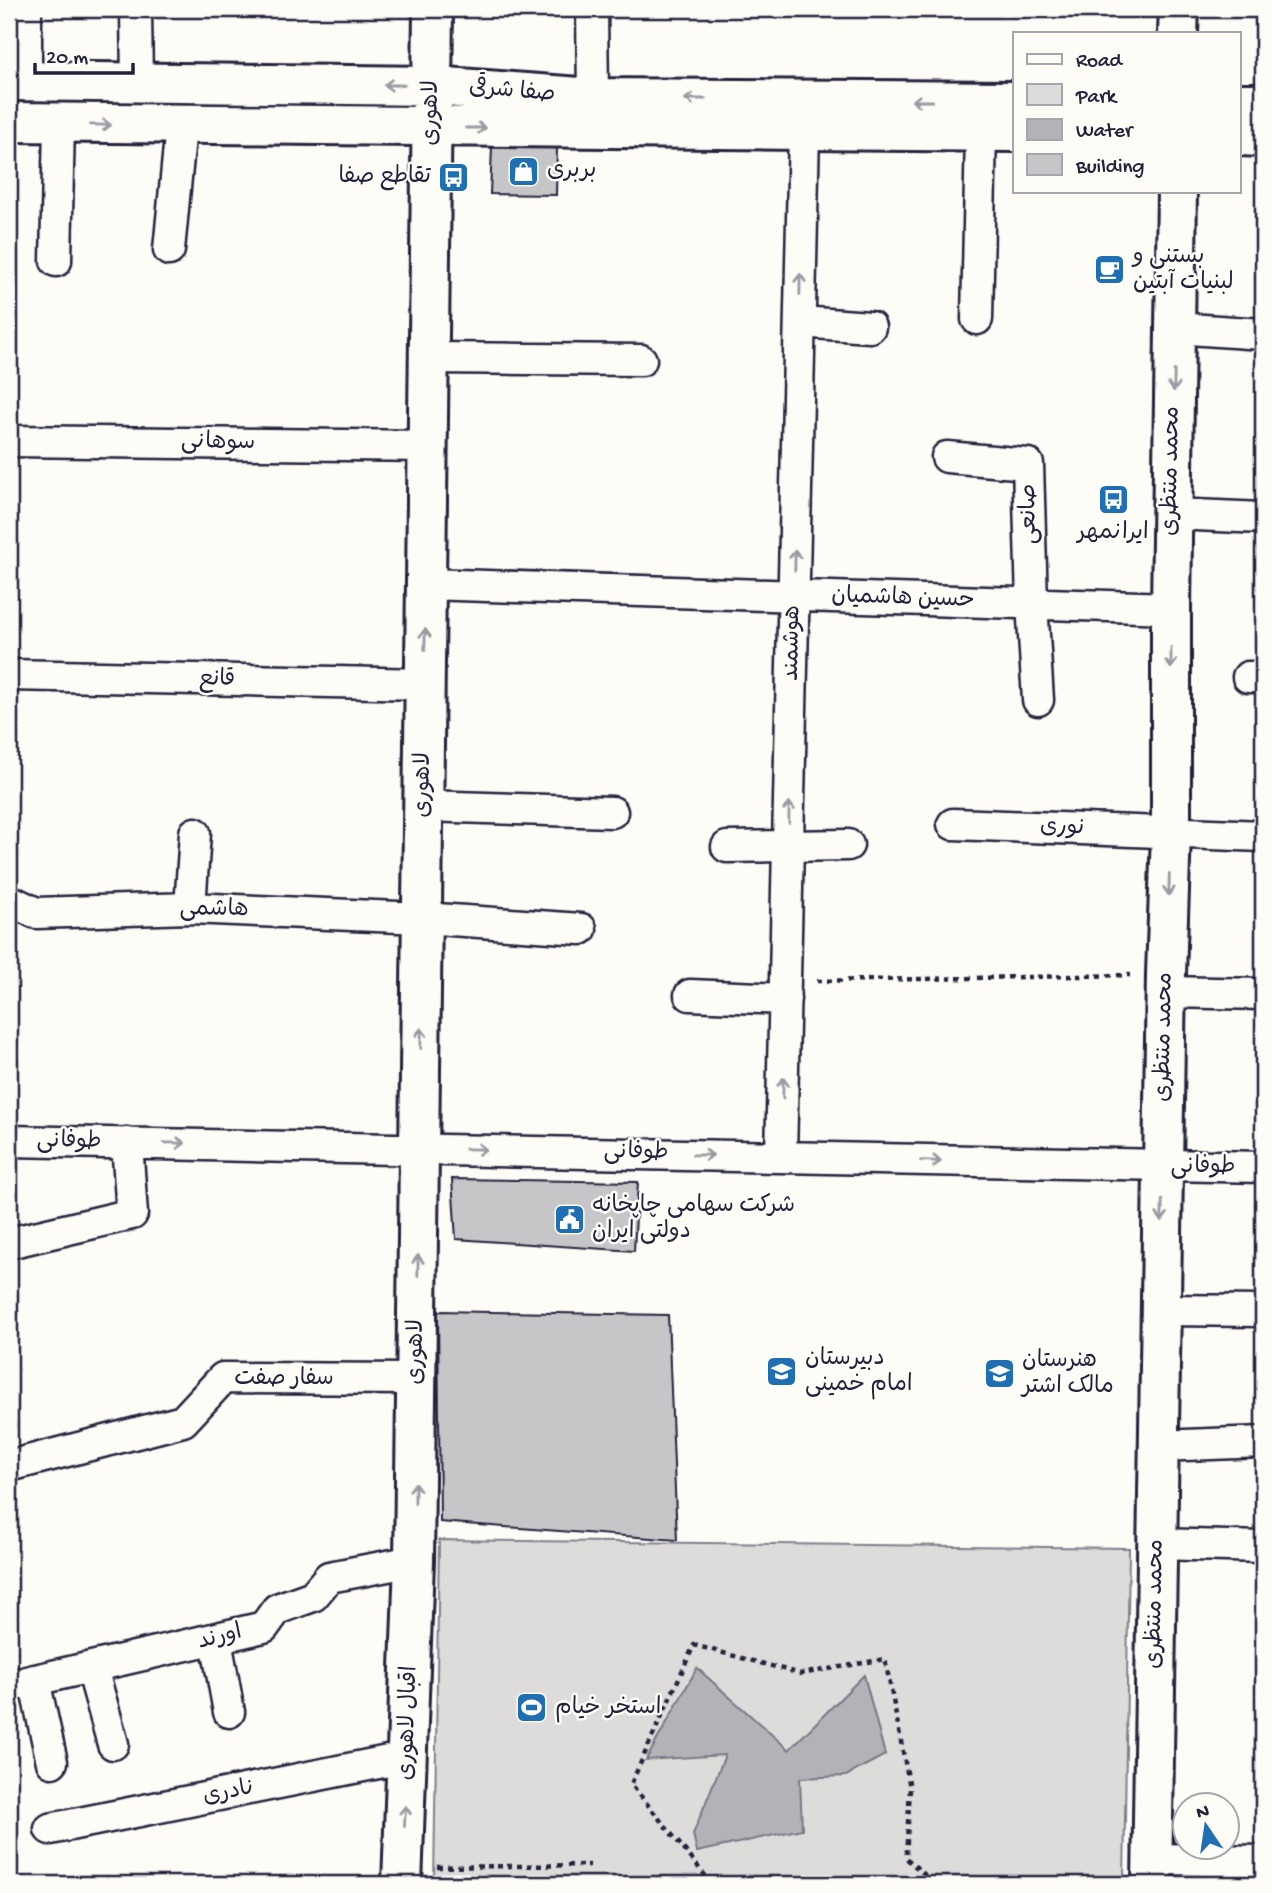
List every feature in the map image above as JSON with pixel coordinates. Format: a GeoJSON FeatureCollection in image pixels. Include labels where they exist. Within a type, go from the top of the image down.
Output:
{"type":"FeatureCollection","features":[{"type":"Feature","properties":{"kind":"main road","name":"لاهوری"},"geometry":{"type":"LineString","coordinates":[[414,1561],[433,9]]}},
{"type":"Feature","properties":{"kind":"main road"},"geometry":{"type":"LineString","coordinates":[[1178,9],[1178,32]]}},
{"type":"Feature","properties":{"kind":"main road","name":"صفا شرقی"},"geometry":{"type":"LineString","coordinates":[[17,82],[433,86],[804,115]]}},
{"type":"Feature","properties":{"kind":"main road"},"geometry":{"type":"LineString","coordinates":[[1240,103],[1263,103]]}},
{"type":"Feature","properties":{"kind":"main road","name":"صفا شرقی"},"geometry":{"type":"LineString","coordinates":[[9,122],[432,127],[804,115],[998,116]]}},
{"type":"Feature","properties":{"kind":"main road"},"geometry":{"type":"LineString","coordinates":[[1240,136],[1263,137]]}},
{"type":"Feature","properties":{"kind":"main road","name":"محمد منتظری"},"geometry":{"type":"LineString","coordinates":[[1152,1872],[1166,983],[1171,833],[1177,192]]}},
{"type":"Feature","properties":{"kind":"main road","name":"اقبال لاهوری"},"geometry":{"type":"LineString","coordinates":[[402,1876],[414,1561]]}},
{"type":"Feature","properties":{"kind":"street"},"geometry":{"type":"LineString","coordinates":[[17,82],[26,9]]}},
{"type":"Feature","properties":{"kind":"street"},"geometry":{"type":"LineString","coordinates":[[136,9],[137,84]]}},
{"type":"Feature","properties":{"kind":"street"},"geometry":{"type":"LineString","coordinates":[[592,9],[593,99]]}},
{"type":"Feature","properties":{"kind":"street","name":"هوشمند"},"geometry":{"type":"LineString","coordinates":[[781,1157],[804,115]]}},
{"type":"Feature","properties":{"kind":"street"},"geometry":{"type":"LineString","coordinates":[[978,319],[998,116]]}},
{"type":"Feature","properties":{"kind":"street"},"geometry":{"type":"LineString","coordinates":[[56,261],[59,124]]}},
{"type":"Feature","properties":{"kind":"street"},"geometry":{"type":"LineString","coordinates":[[169,250],[181,126]]}},
{"type":"Feature","properties":{"kind":"street"},"geometry":{"type":"LineString","coordinates":[[800,322],[870,327]]}},
{"type":"Feature","properties":{"kind":"street"},"geometry":{"type":"LineString","coordinates":[[1174,328],[1263,334]]}},
{"type":"Feature","properties":{"kind":"street"},"geometry":{"type":"LineString","coordinates":[[429,358],[641,360]]}},
{"type":"Feature","properties":{"kind":"street","name":"سوهانی"},"geometry":{"type":"LineString","coordinates":[[9,441],[428,446]]}},
{"type":"Feature","properties":{"kind":"street","name":"صانعی"},"geometry":{"type":"LineString","coordinates":[[947,457],[1028,464],[1032,603]]}},
{"type":"Feature","properties":{"kind":"street"},"geometry":{"type":"LineString","coordinates":[[1172,514],[1263,518]]}},
{"type":"Feature","properties":{"kind":"street","name":"حسین هاشمیان"},"geometry":{"type":"LineString","coordinates":[[426,584],[1171,608]]}},
{"type":"Feature","properties":{"kind":"street"},"geometry":{"type":"LineString","coordinates":[[1032,603],[1038,700]]}},
{"type":"Feature","properties":{"kind":"street","name":"قانع"},"geometry":{"type":"LineString","coordinates":[[9,675],[425,684]]}},
{"type":"Feature","properties":{"kind":"street"},"geometry":{"type":"LineString","coordinates":[[423,806],[612,812]]}},
{"type":"Feature","properties":{"kind":"street","name":"نوری"},"geometry":{"type":"LineString","coordinates":[[953,824],[1263,836]]}},
{"type":"Feature","properties":{"kind":"street"},"geometry":{"type":"LineString","coordinates":[[190,908],[195,833]]}},
{"type":"Feature","properties":{"kind":"street"},"geometry":{"type":"LineString","coordinates":[[727,847],[848,845]]}},
{"type":"Feature","properties":{"kind":"street","name":"هاشمی"},"geometry":{"type":"LineString","coordinates":[[9,900],[36,912],[190,908],[422,918],[581,929]]}},
{"type":"Feature","properties":{"kind":"street"},"geometry":{"type":"LineString","coordinates":[[1166,983],[1263,994]]}},
{"type":"Feature","properties":{"kind":"street"},"geometry":{"type":"LineString","coordinates":[[690,995],[785,991]]}},
{"type":"Feature","properties":{"kind":"street","name":"طوفانی"},"geometry":{"type":"LineString","coordinates":[[9,1141],[1263,1167]]}},
{"type":"Feature","properties":{"kind":"street"},"geometry":{"type":"LineString","coordinates":[[9,1244],[132,1214],[127,1143]]}},
{"type":"Feature","properties":{"kind":"street"},"geometry":{"type":"LineString","coordinates":[[1161,1310],[1263,1311]]}},
{"type":"Feature","properties":{"kind":"street","name":"سفار صفت"},"geometry":{"type":"LineString","coordinates":[[9,1466],[183,1421],[223,1378],[416,1379]]}},
{"type":"Feature","properties":{"kind":"street"},"geometry":{"type":"LineString","coordinates":[[1158,1446],[1263,1442]]}},
{"type":"Feature","properties":{"kind":"street"},"geometry":{"type":"LineString","coordinates":[[1157,1544],[1263,1547]]}},
{"type":"Feature","properties":{"kind":"street","name":"اورند"},"geometry":{"type":"LineString","coordinates":[[21,1683],[264,1627],[277,1609],[313,1596],[329,1577],[414,1561]]}},
{"type":"Feature","properties":{"kind":"street"},"geometry":{"type":"LineString","coordinates":[[216,1640],[229,1712]]}},
{"type":"Feature","properties":{"kind":"street"},"geometry":{"type":"LineString","coordinates":[[92,1668],[113,1744]]}},
{"type":"Feature","properties":{"kind":"street"},"geometry":{"type":"LineString","coordinates":[[21,1683],[52,1762]]}},
{"type":"Feature","properties":{"kind":"street","name":"نادری"},"geometry":{"type":"LineString","coordinates":[[50,1829],[408,1757]]}},
{"type":"Feature","properties":{"kind":"street"},"geometry":{"type":"LineString","coordinates":[[1152,1872],[1263,1861]]}},
{"type":"Feature","properties":{"kind":"path"},"geometry":{"type":"LineString","coordinates":[[785,991],[1166,983]]}},
{"type":"Feature","properties":{"kind":"path"},"geometry":{"type":"LineString","coordinates":[[712,1884],[631,1784],[694,1645],[801,1674],[885,1659],[910,1788],[906,1858],[935,1884]]}},
{"type":"Feature","properties":{"kind":"path"},"geometry":{"type":"LineString","coordinates":[[402,1876],[590,1865]]}},
{"type":"Feature","properties":{"kind":"green space"},"geometry":{"type":"Polygon","coordinates":[[[439,1540],[1129,1548],[1124,1884],[434,1884],[439,1540]]]}},
{"type":"Feature","properties":{"kind":"water"},"geometry":{"type":"Polygon","coordinates":[[[697,1668],[789,1750],[864,1675],[885,1755],[846,1776],[800,1778],[802,1829],[697,1852],[693,1834],[725,1755],[646,1760],[697,1668]]]}},
{"type":"Feature","properties":{"kind":"building","name":"بربری"},"geometry":{"type":"Polygon","coordinates":[[[492,147],[557,148],[556,195],[490,194],[492,147]]]}},
{"type":"Feature","properties":{"kind":"building"},"geometry":{"type":"Polygon","coordinates":[[[452,1179],[638,1182],[634,1251],[456,1239],[452,1179]]]}},
{"type":"Feature","properties":{"kind":"building"},"geometry":{"type":"Polygon","coordinates":[[[438,1311],[668,1315],[677,1540],[440,1522],[438,1311]]]}},
{"type":"Feature","properties":{"kind":"place","name":"بربری"},"geometry":{"type":"Point","coordinates":[524,171]}},
{"type":"Feature","properties":{"kind":"place","name":"تقاطع صفا"},"geometry":{"type":"Point","coordinates":[454,177]}},
{"type":"Feature","properties":{"kind":"place","name":"بستنی و لبنیات آبتین"},"geometry":{"type":"Point","coordinates":[1110,270]}},
{"type":"Feature","properties":{"kind":"place","name":"ایرانمهر"},"geometry":{"type":"Point","coordinates":[1113,499]}},
{"type":"Feature","properties":{"kind":"place","name":"شرکت سهامی چاپخانه دولتی ایران"},"geometry":{"type":"Point","coordinates":[569,1219]}},
{"type":"Feature","properties":{"kind":"place","name":"دبیرستان امام خمینی"},"geometry":{"type":"Point","coordinates":[782,1372]}},
{"type":"Feature","properties":{"kind":"place","name":"هنرستان مالک اشتر"},"geometry":{"type":"Point","coordinates":[999,1374]}},
{"type":"Feature","properties":{"kind":"place","name":"استخر خیام"},"geometry":{"type":"Point","coordinates":[532,1708]}}]}
